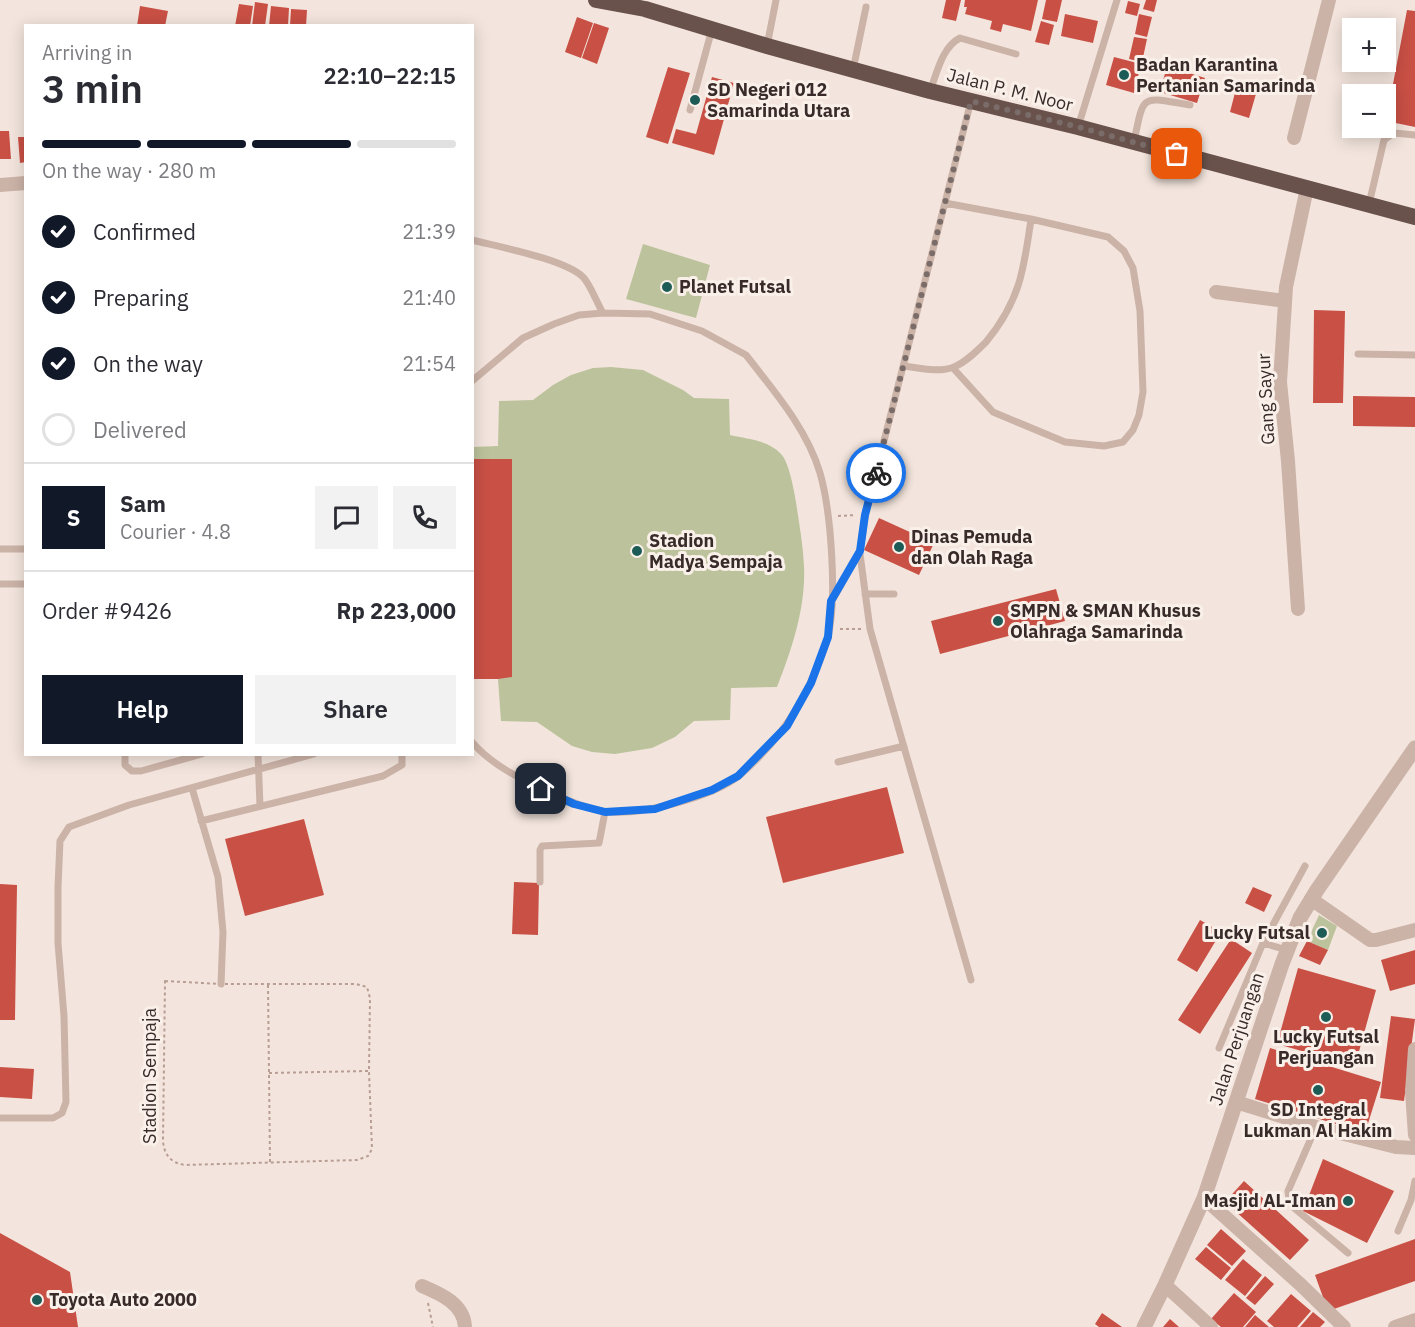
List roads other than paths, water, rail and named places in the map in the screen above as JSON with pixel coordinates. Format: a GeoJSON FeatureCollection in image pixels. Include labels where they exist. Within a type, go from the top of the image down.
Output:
{"type":"FeatureCollection","features":[{"type":"Feature","properties":{"kind":"highway","name":"Jalan P. M. Noor"},"geometry":{"type":"LineString","coordinates":[[597,0],[619,2],[930,91],[1078,127],[1415,216]]}},
{"type":"Feature","properties":{"kind":"street"},"geometry":{"type":"LineString","coordinates":[[1294,138],[1329,0]]}},
{"type":"Feature","properties":{"kind":"street"},"geometry":{"type":"LineString","coordinates":[[0,185],[24,183]]}},
{"type":"Feature","properties":{"kind":"street","name":"Gang Sayur"},"geometry":{"type":"LineString","coordinates":[[1298,609],[1280,382],[1286,287],[1307,188]]}},
{"type":"Feature","properties":{"kind":"street"},"geometry":{"type":"LineString","coordinates":[[1216,292],[1285,301]]}},
{"type":"Feature","properties":{"kind":"street","name":"Jalan Perjuangan"},"geometry":{"type":"LineString","coordinates":[[1144,1327],[1204,1198],[1287,950],[1300,918],[1415,748]]}},
{"type":"Feature","properties":{"kind":"street"},"geometry":{"type":"LineString","coordinates":[[1311,899],[1370,940],[1415,930]]}},
{"type":"Feature","properties":{"kind":"street"},"geometry":{"type":"LineString","coordinates":[[1415,1049],[1412,1092],[1415,1135]]}},
{"type":"Feature","properties":{"kind":"street"},"geometry":{"type":"LineString","coordinates":[[1236,1102],[1316,1127],[1396,1147],[1415,1148]]}},
{"type":"Feature","properties":{"kind":"street"},"geometry":{"type":"LineString","coordinates":[[1204,1198],[1344,1327]]}},
{"type":"Feature","properties":{"kind":"street"},"geometry":{"type":"LineString","coordinates":[[1165,1285],[1211,1327]]}},
{"type":"Feature","properties":{"kind":"street"},"geometry":{"type":"LineString","coordinates":[[422,1286],[448,1298],[463,1314],[465,1327]]}},
{"type":"Feature","properties":{"kind":"street"},"geometry":{"type":"LineString","coordinates":[[1395,1327],[1415,1320]]}},
{"type":"Feature","properties":{"kind":"lane"},"geometry":{"type":"LineString","coordinates":[[767,46],[776,0]]}},
{"type":"Feature","properties":{"kind":"lane"},"geometry":{"type":"LineString","coordinates":[[1078,127],[1117,0]]}},
{"type":"Feature","properties":{"kind":"lane"},"geometry":{"type":"LineString","coordinates":[[853,70],[866,7]]}},
{"type":"Feature","properties":{"kind":"lane"},"geometry":{"type":"LineString","coordinates":[[690,110],[712,29]]}},
{"type":"Feature","properties":{"kind":"lane"},"geometry":{"type":"LineString","coordinates":[[930,91],[946,51],[953,41],[960,38],[1016,54]]}},
{"type":"Feature","properties":{"kind":"lane"},"geometry":{"type":"LineString","coordinates":[[1134,142],[1141,109],[1145,102],[1152,99],[1190,105]]}},
{"type":"Feature","properties":{"kind":"lane"},"geometry":{"type":"LineString","coordinates":[[971,101],[865,515],[860,551],[870,629],[971,980]]}},
{"type":"Feature","properties":{"kind":"lane"},"geometry":{"type":"LineString","coordinates":[[1369,204],[1384,140],[1394,133],[1415,135]]}},
{"type":"Feature","properties":{"kind":"lane"},"geometry":{"type":"LineString","coordinates":[[945,203],[1031,219],[1108,237],[1124,251],[1133,268],[1140,311],[1143,392],[1140,416],[1133,430],[1123,442],[1104,446],[1065,442],[993,412],[953,368]]}},
{"type":"Feature","properties":{"kind":"lane"},"geometry":{"type":"LineString","coordinates":[[903,366],[931,370],[953,368],[977,352],[996,330],[1011,307],[1024,270],[1031,219]]}},
{"type":"Feature","properties":{"kind":"lane"},"geometry":{"type":"LineString","coordinates":[[474,241],[543,259],[576,271],[585,279],[594,300],[603,313]]}},
{"type":"Feature","properties":{"kind":"lane"},"geometry":{"type":"LineString","coordinates":[[474,379],[523,338],[579,315],[650,314],[702,331],[746,355],[804,435],[820,472],[829,517],[831,601],[828,637],[811,683],[787,726],[738,776],[703,794],[655,809],[605,812],[574,804],[524,781],[480,751],[474,744]]}},
{"type":"Feature","properties":{"kind":"lane"},"geometry":{"type":"LineString","coordinates":[[1358,354],[1415,355]]}},
{"type":"Feature","properties":{"kind":"lane"},"geometry":{"type":"LineString","coordinates":[[0,549],[24,549]]}},
{"type":"Feature","properties":{"kind":"lane"},"geometry":{"type":"LineString","coordinates":[[831,601],[860,551]]}},
{"type":"Feature","properties":{"kind":"lane"},"geometry":{"type":"LineString","coordinates":[[0,584],[24,584]]}},
{"type":"Feature","properties":{"kind":"lane"},"geometry":{"type":"LineString","coordinates":[[865,594],[894,594]]}},
{"type":"Feature","properties":{"kind":"lane"},"geometry":{"type":"LineString","coordinates":[[838,762],[904,746]]}},
{"type":"Feature","properties":{"kind":"lane"},"geometry":{"type":"LineString","coordinates":[[125,756],[125,765],[132,771],[141,771],[195,756]]}},
{"type":"Feature","properties":{"kind":"lane"},"geometry":{"type":"LineString","coordinates":[[258,756],[260,806]]}},
{"type":"Feature","properties":{"kind":"lane"},"geometry":{"type":"LineString","coordinates":[[0,1118],[52,1118],[62,1113],[66,1102],[64,1016],[58,943],[60,841],[69,827],[129,805],[307,756]]}},
{"type":"Feature","properties":{"kind":"lane"},"geometry":{"type":"LineString","coordinates":[[201,821],[383,776],[402,765],[402,756]]}},
{"type":"Feature","properties":{"kind":"lane"},"geometry":{"type":"LineString","coordinates":[[192,788],[218,877],[223,932],[221,984]]}},
{"type":"Feature","properties":{"kind":"lane"},"geometry":{"type":"LineString","coordinates":[[540,882],[542,846],[599,843],[605,812]]}},
{"type":"Feature","properties":{"kind":"lane"},"geometry":{"type":"LineString","coordinates":[[1220,1048],[1263,943],[1305,866]]}},
{"type":"Feature","properties":{"kind":"lane"},"geometry":{"type":"LineString","coordinates":[[1263,943],[1287,950]]}},
{"type":"Feature","properties":{"kind":"lane"},"geometry":{"type":"LineString","coordinates":[[1316,1127],[1288,1191],[1289,1199],[1293,1207],[1348,1253]]}},
{"type":"Feature","properties":{"kind":"lane"},"geometry":{"type":"LineString","coordinates":[[1398,1231],[1415,1181]]}},
{"type":"Feature","properties":{"kind":"place","name":"Badan Karantina Pertanian Samarinda"},"geometry":{"type":"Point","coordinates":[1124,75]}},
{"type":"Feature","properties":{"kind":"place","name":"SD Negeri 012 Samarinda Utara"},"geometry":{"type":"Point","coordinates":[695,100]}},
{"type":"Feature","properties":{"kind":"place","name":"Planet Futsal"},"geometry":{"type":"Point","coordinates":[667,287]}},
{"type":"Feature","properties":{"kind":"place","name":"Dinas Pemuda dan Olah Raga"},"geometry":{"type":"Point","coordinates":[899,547]}},
{"type":"Feature","properties":{"kind":"place","name":"Stadion Madya Sempaja"},"geometry":{"type":"Point","coordinates":[637,551]}},
{"type":"Feature","properties":{"kind":"place","name":"SMPN & SMAN Khusus Olahraga Samarinda"},"geometry":{"type":"Point","coordinates":[998,621]}},
{"type":"Feature","properties":{"kind":"place","name":"Lucky Futsal"},"geometry":{"type":"Point","coordinates":[1322,933]}},
{"type":"Feature","properties":{"kind":"place","name":"Lucky Futsal Perjuangan"},"geometry":{"type":"Point","coordinates":[1326,1017]}},
{"type":"Feature","properties":{"kind":"place","name":"SD Integral Lukman Al Hakim"},"geometry":{"type":"Point","coordinates":[1318,1090]}},
{"type":"Feature","properties":{"kind":"place","name":"Masjid AL-Iman"},"geometry":{"type":"Point","coordinates":[1348,1201]}},
{"type":"Feature","properties":{"kind":"place","name":"Toyota Auto 2000"},"geometry":{"type":"Point","coordinates":[37,1300]}}]}
